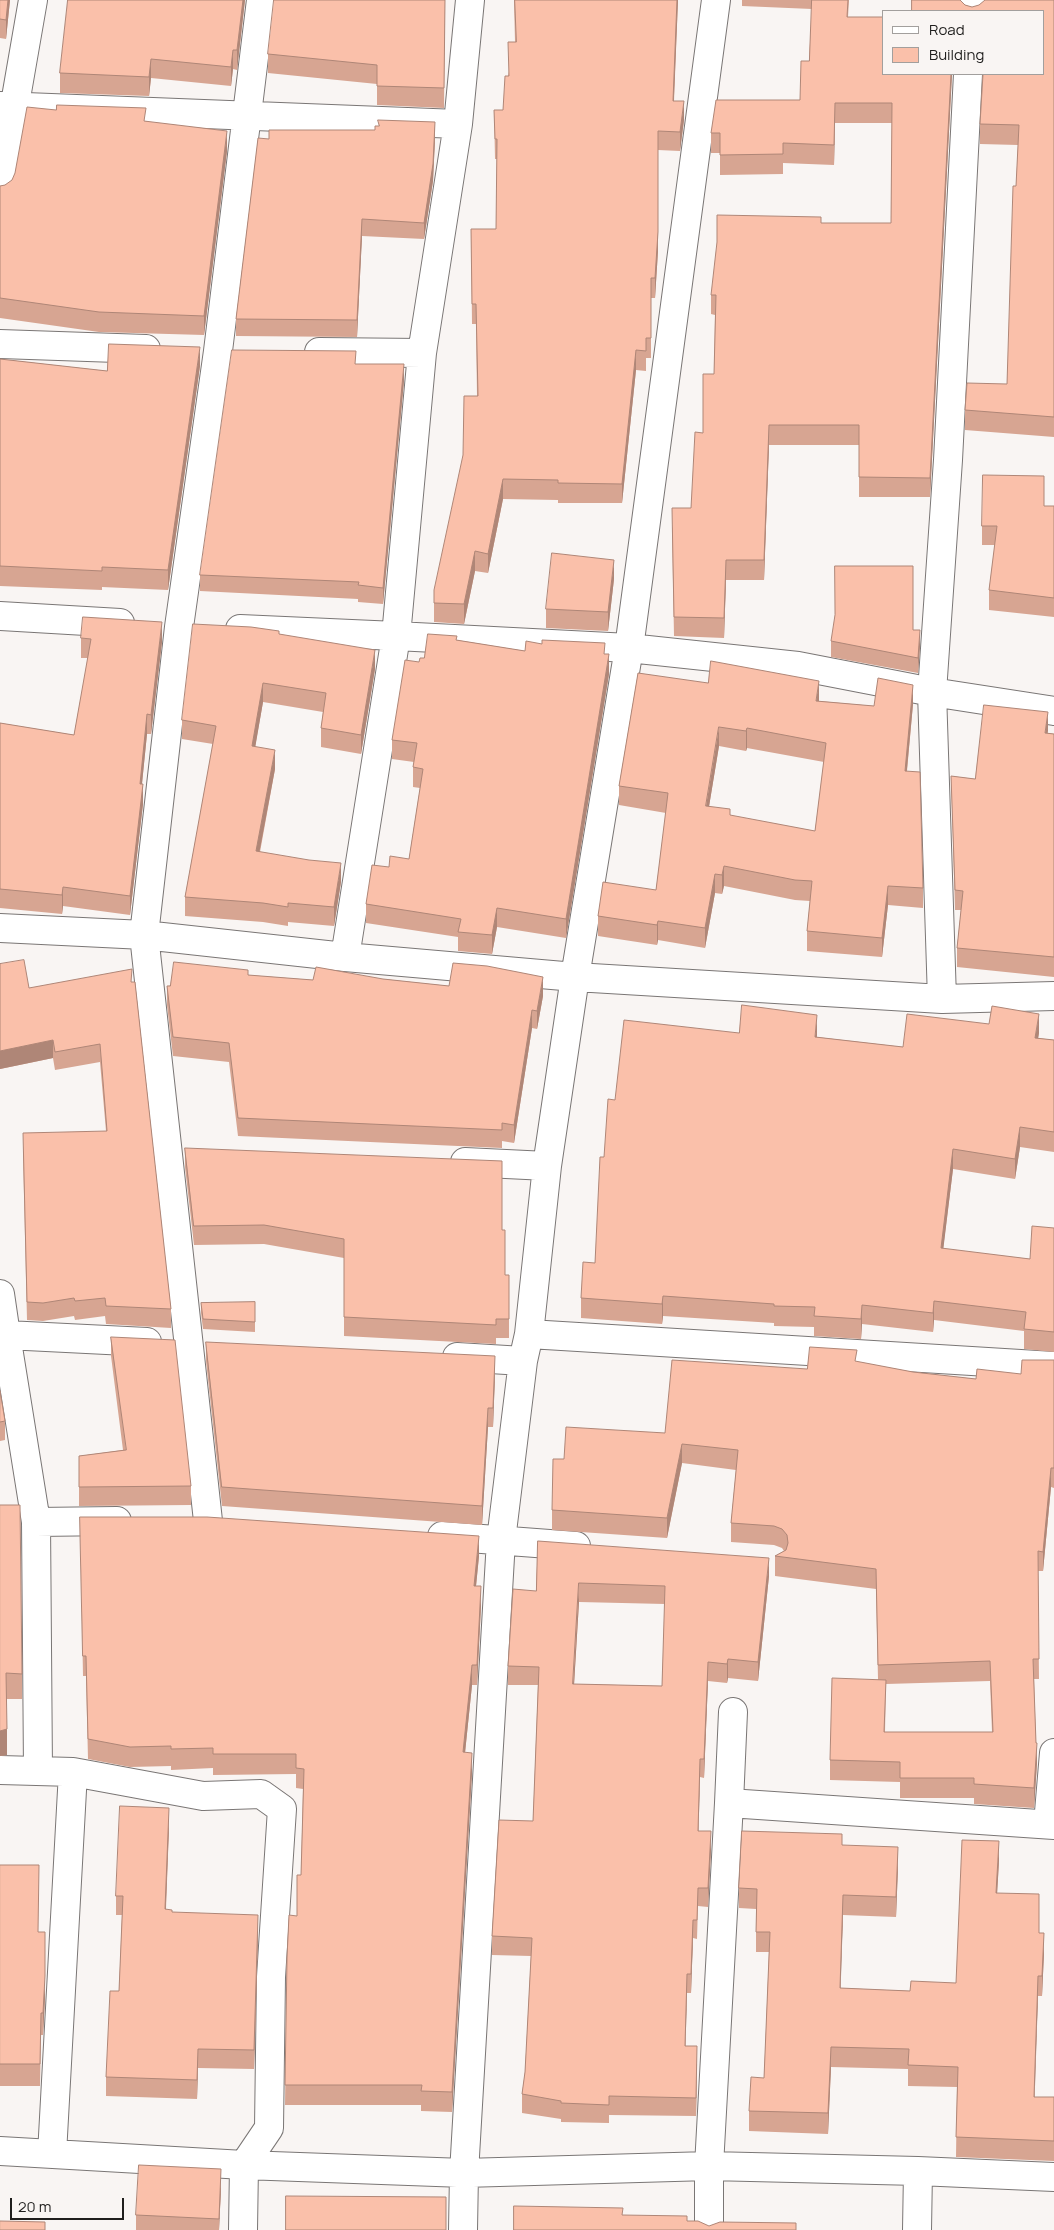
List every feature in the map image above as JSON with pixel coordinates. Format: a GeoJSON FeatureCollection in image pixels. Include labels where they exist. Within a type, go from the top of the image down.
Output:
{"type":"FeatureCollection","features":[{"type":"Feature","properties":{"kind":"street"},"geometry":{"type":"LineString","coordinates":[[0,190],[7,106],[33,0]]}},
{"type":"Feature","properties":{"kind":"street"},"geometry":{"type":"LineString","coordinates":[[208,1520],[188,1344],[179,1149],[144,935],[162,626],[218,351],[261,0]]}},
{"type":"Feature","properties":{"kind":"street"},"geometry":{"type":"LineString","coordinates":[[345,957],[396,636],[422,353],[458,124],[470,0]]}},
{"type":"Feature","properties":{"kind":"street"},"geometry":{"type":"LineString","coordinates":[[464,2230],[464,2174],[502,1540],[523,1360],[529,1334],[547,1166],[575,977],[629,648],[716,0]]}},
{"type":"Feature","properties":{"kind":"street"},"geometry":{"type":"LineString","coordinates":[[942,999],[932,692],[948,450],[968,75]]}},
{"type":"Feature","properties":{"kind":"street"},"geometry":{"type":"LineString","coordinates":[[7,106],[458,124]]}},
{"type":"Feature","properties":{"kind":"street"},"geometry":{"type":"LineString","coordinates":[[0,344],[247,352]]}},
{"type":"Feature","properties":{"kind":"street"},"geometry":{"type":"LineString","coordinates":[[296,352],[422,353]]}},
{"type":"Feature","properties":{"kind":"street"},"geometry":{"type":"LineString","coordinates":[[0,616],[162,626],[629,648],[798,666],[932,692],[1054,711]]}},
{"type":"Feature","properties":{"kind":"street"},"geometry":{"type":"LineString","coordinates":[[0,928],[144,935],[345,957],[575,977],[942,999],[1054,996]]}},
{"type":"Feature","properties":{"kind":"street"},"geometry":{"type":"LineString","coordinates":[[438,1161],[547,1166]]}},
{"type":"Feature","properties":{"kind":"street"},"geometry":{"type":"LineString","coordinates":[[0,1294],[36,1522],[38,1771]]}},
{"type":"Feature","properties":{"kind":"street"},"geometry":{"type":"LineString","coordinates":[[529,1334],[1054,1366]]}},
{"type":"Feature","properties":{"kind":"street"},"geometry":{"type":"LineString","coordinates":[[6,1335],[218,1345]]}},
{"type":"Feature","properties":{"kind":"street"},"geometry":{"type":"LineString","coordinates":[[435,1356],[523,1360]]}},
{"type":"Feature","properties":{"kind":"street"},"geometry":{"type":"LineString","coordinates":[[36,1522],[141,1521]]}},
{"type":"Feature","properties":{"kind":"street"},"geometry":{"type":"LineString","coordinates":[[179,1521],[237,1522]]}},
{"type":"Feature","properties":{"kind":"street"},"geometry":{"type":"LineString","coordinates":[[414,1534],[598,1548]]}},
{"type":"Feature","properties":{"kind":"street"},"geometry":{"type":"LineString","coordinates":[[709,2230],[709,2166],[733,1712]]}},
{"type":"Feature","properties":{"kind":"street"},"geometry":{"type":"LineString","coordinates":[[729,1803],[1051,1824],[1054,1753]]}},
{"type":"Feature","properties":{"kind":"street"},"geometry":{"type":"LineString","coordinates":[[0,1770],[73,1772],[203,1796],[261,1794],[282,1809],[271,1977],[269,2128],[244,2165],[243,2230]]}},
{"type":"Feature","properties":{"kind":"street"},"geometry":{"type":"LineString","coordinates":[[52,2154],[73,1772]]}},
{"type":"Feature","properties":{"kind":"street"},"geometry":{"type":"LineString","coordinates":[[0,2151],[244,2165],[464,2174],[709,2166],[918,2171],[1054,2177]]}},
{"type":"Feature","properties":{"kind":"street"},"geometry":{"type":"LineString","coordinates":[[916,2230],[918,2171]]}},
{"type":"Feature","properties":{"kind":"building"},"geometry":{"type":"Polygon","coordinates":[[[0,0],[8,0],[6,20],[0,19],[0,0]]]}},
{"type":"Feature","properties":{"kind":"building"},"geometry":{"type":"Polygon","coordinates":[[[68,0],[243,0],[237,50],[233,50],[231,67],[151,59],[149,77],[60,73],[68,0]]]}},
{"type":"Feature","properties":{"kind":"building"},"geometry":{"type":"Polygon","coordinates":[[[274,0],[445,0],[444,88],[377,86],[377,65],[268,54],[274,0]]]}},
{"type":"Feature","properties":{"kind":"building"},"geometry":{"type":"Polygon","coordinates":[[[515,0],[677,0],[673,101],[684,101],[680,132],[658,131],[658,232],[655,278],[651,278],[651,338],[646,338],[646,351],[636,350],[622,484],[558,483],[558,480],[503,479],[488,554],[475,551],[464,604],[434,603],[434,590],[463,455],[464,396],[478,396],[476,304],[472,304],[471,229],[496,229],[497,139],[495,139],[494,110],[503,110],[505,76],[509,76],[508,42],[516,42],[515,0]]]}},
{"type":"Feature","properties":{"kind":"building"},"geometry":{"type":"Polygon","coordinates":[[[812,0],[848,0],[847,17],[882,17],[882,75],[951,75],[930,478],[859,477],[859,425],[769,425],[764,560],[726,560],[724,618],[674,617],[672,508],[691,508],[695,432],[703,433],[703,374],[714,374],[716,295],[711,295],[717,242],[717,215],[821,217],[821,223],[891,223],[892,103],[835,103],[834,145],[783,143],[783,154],[720,155],[720,133],[711,133],[716,100],[800,100],[801,61],[809,61],[812,0]]]}},
{"type":"Feature","properties":{"kind":"building"},"geometry":{"type":"Polygon","coordinates":[[[912,0],[960,0],[965,5],[972,7],[979,5],[985,0],[1054,0],[1054,417],[965,410],[967,383],[1007,384],[1013,186],[1016,186],[1019,125],[980,124],[983,75],[1044,75],[1044,10],[912,10],[912,0]]]}},
{"type":"Feature","properties":{"kind":"building"},"geometry":{"type":"Polygon","coordinates":[[[57,105],[146,108],[144,121],[227,131],[204,316],[99,312],[0,298],[0,186],[12,180],[15,173],[27,107],[56,110],[57,105]]]}},
{"type":"Feature","properties":{"kind":"building"},"geometry":{"type":"Polygon","coordinates":[[[378,120],[435,122],[433,164],[424,223],[362,219],[357,320],[236,319],[258,138],[269,139],[269,130],[375,130],[375,126],[379,126],[378,120]]]}},
{"type":"Feature","properties":{"kind":"building"},"geometry":{"type":"Polygon","coordinates":[[[109,344],[200,347],[168,570],[102,567],[102,571],[0,566],[0,359],[107,371],[109,344]]]}},
{"type":"Feature","properties":{"kind":"building"},"geometry":{"type":"Polygon","coordinates":[[[232,350],[356,351],[355,364],[404,364],[383,588],[358,585],[359,582],[200,575],[232,350]]]}},
{"type":"Feature","properties":{"kind":"building"},"geometry":{"type":"Polygon","coordinates":[[[983,475],[1044,476],[1044,506],[1054,506],[1054,598],[989,590],[997,526],[982,526],[983,475]]]}},
{"type":"Feature","properties":{"kind":"building"},"geometry":{"type":"Polygon","coordinates":[[[552,553],[614,560],[608,612],[546,609],[552,553]]]}},
{"type":"Feature","properties":{"kind":"building"},"geometry":{"type":"Polygon","coordinates":[[[835,566],[913,566],[913,630],[920,630],[918,658],[831,641],[835,615],[835,566]]]}},
{"type":"Feature","properties":{"kind":"building"},"geometry":{"type":"Polygon","coordinates":[[[83,617],[162,622],[151,715],[147,714],[140,784],[143,784],[130,896],[63,887],[62,895],[0,889],[0,723],[74,735],[91,639],[81,638],[83,617]]]}},
{"type":"Feature","properties":{"kind":"building"},"geometry":{"type":"Polygon","coordinates":[[[193,624],[251,627],[279,631],[279,634],[375,650],[361,735],[321,728],[326,693],[263,683],[252,746],[275,750],[256,851],[309,860],[341,863],[334,907],[288,903],[288,907],[263,903],[185,897],[216,726],[182,720],[193,624]]]}},
{"type":"Feature","properties":{"kind":"building"},"geometry":{"type":"Polygon","coordinates":[[[428,634],[457,636],[456,640],[525,651],[526,641],[542,644],[542,640],[605,643],[604,654],[609,654],[566,919],[497,908],[492,935],[458,932],[461,919],[366,904],[372,865],[389,867],[390,856],[409,859],[423,769],[413,767],[417,743],[392,740],[405,660],[419,662],[420,658],[424,658],[428,634]]]}},
{"type":"Feature","properties":{"kind":"building"},"geometry":{"type":"Polygon","coordinates":[[[711,661],[819,681],[816,701],[874,706],[878,678],[913,685],[905,771],[920,772],[923,888],[888,886],[882,938],[807,931],[812,881],[795,880],[724,866],[722,875],[715,874],[705,928],[658,921],[657,925],[598,916],[603,882],[656,890],[668,793],[619,786],[638,673],[708,683],[711,661]],[[719,727],[706,806],[730,809],[730,815],[815,831],[826,743],[747,728],[746,731],[719,727]]]}},
{"type":"Feature","properties":{"kind":"building"},"geometry":{"type":"Polygon","coordinates":[[[984,705],[1048,712],[1045,733],[1054,734],[1054,957],[957,948],[963,891],[955,890],[951,776],[975,779],[984,705]]]}},
{"type":"Feature","properties":{"kind":"building"},"geometry":{"type":"Polygon","coordinates":[[[24,960],[29,988],[132,969],[131,982],[135,982],[171,1309],[106,1306],[105,1298],[75,1301],[74,1298],[43,1303],[27,1302],[23,1133],[107,1131],[100,1044],[55,1052],[53,1040],[0,1051],[0,964],[24,960]]]}},
{"type":"Feature","properties":{"kind":"building"},"geometry":{"type":"Polygon","coordinates":[[[174,962],[248,970],[248,975],[313,980],[316,967],[383,979],[449,986],[453,963],[487,966],[543,977],[537,1011],[532,1010],[514,1125],[502,1123],[502,1130],[238,1118],[229,1043],[173,1037],[167,986],[170,986],[174,962]]]}},
{"type":"Feature","properties":{"kind":"building"},"geometry":{"type":"Polygon","coordinates":[[[742,1005],[817,1015],[815,1037],[903,1047],[907,1014],[989,1024],[992,1006],[1039,1014],[1035,1038],[1054,1040],[1054,1132],[1020,1127],[1015,1159],[953,1149],[941,1248],[1030,1259],[1032,1226],[1054,1228],[1054,1332],[1024,1329],[1026,1312],[934,1301],[933,1313],[862,1305],[861,1319],[814,1316],[815,1307],[774,1306],[774,1304],[663,1296],[662,1304],[581,1298],[583,1262],[595,1263],[600,1157],[604,1157],[608,1099],[615,1100],[624,1020],[739,1033],[742,1005]]]}},
{"type":"Feature","properties":{"kind":"building"},"geometry":{"type":"Polygon","coordinates":[[[185,1148],[502,1161],[502,1230],[505,1230],[505,1275],[509,1275],[509,1319],[496,1319],[496,1325],[344,1317],[344,1239],[264,1225],[194,1226],[185,1148]]]}},
{"type":"Feature","properties":{"kind":"building"},"geometry":{"type":"Polygon","coordinates":[[[255,1302],[255,1322],[203,1319],[201,1303],[255,1302]]]}},
{"type":"Feature","properties":{"kind":"building"},"geometry":{"type":"Polygon","coordinates":[[[111,1337],[175,1340],[191,1486],[79,1487],[79,1456],[126,1450],[111,1337]]]}},
{"type":"Feature","properties":{"kind":"building"},"geometry":{"type":"Polygon","coordinates":[[[206,1342],[495,1356],[493,1408],[488,1408],[482,1506],[222,1487],[206,1342]]]}},
{"type":"Feature","properties":{"kind":"building"},"geometry":{"type":"Polygon","coordinates":[[[810,1347],[857,1350],[855,1361],[913,1372],[976,1379],[977,1369],[1021,1374],[1022,1360],[1054,1360],[1054,1468],[1051,1468],[1043,1552],[1038,1551],[1039,1659],[1033,1659],[1037,1743],[1034,1788],[974,1784],[974,1778],[900,1778],[900,1762],[830,1760],[832,1678],[886,1680],[884,1732],[993,1732],[990,1661],[878,1665],[876,1569],[775,1556],[786,1550],[788,1543],[787,1535],[782,1529],[774,1526],[731,1523],[738,1450],[682,1444],[667,1518],[552,1510],[553,1459],[564,1459],[566,1427],[665,1433],[672,1360],[807,1369],[810,1347]]]}},
{"type":"Feature","properties":{"kind":"building"},"geometry":{"type":"Polygon","coordinates":[[[0,1391],[5,1421],[0,1422],[0,1391]]]}},
{"type":"Feature","properties":{"kind":"building"},"geometry":{"type":"Polygon","coordinates":[[[0,1505],[20,1505],[22,1674],[6,1673],[7,1729],[0,1731],[0,1505]]]}},
{"type":"Feature","properties":{"kind":"building"},"geometry":{"type":"Polygon","coordinates":[[[80,1517],[207,1517],[479,1536],[474,1586],[481,1586],[477,1665],[472,1665],[463,1752],[472,1753],[452,2092],[421,2091],[422,2085],[285,2085],[289,1915],[297,1916],[297,1875],[301,1875],[304,1769],[296,1768],[296,1754],[213,1754],[213,1748],[171,1749],[171,1746],[130,1747],[88,1739],[86,1656],[83,1656],[80,1517]]]}},
{"type":"Feature","properties":{"kind":"building"},"geometry":{"type":"Polygon","coordinates":[[[538,1541],[769,1558],[758,1662],[728,1659],[727,1664],[708,1662],[704,1759],[700,1759],[698,1831],[711,1831],[708,1888],[698,1888],[697,1920],[693,1920],[691,1974],[687,1974],[685,2046],[697,2046],[696,2098],[609,2096],[609,2105],[561,2103],[561,2101],[522,2094],[525,2072],[532,1938],[492,1936],[499,1820],[533,1821],[539,1667],[508,1666],[513,1589],[536,1591],[538,1541]],[[579,1583],[573,1684],[662,1686],[665,1586],[579,1583]]]}},
{"type":"Feature","properties":{"kind":"building"},"geometry":{"type":"Polygon","coordinates":[[[120,1806],[169,1808],[165,1909],[172,1910],[172,1912],[258,1915],[254,2050],[198,2049],[197,2080],[106,2077],[110,1991],[119,1991],[123,1896],[116,1896],[120,1806]]]}},
{"type":"Feature","properties":{"kind":"building"},"geometry":{"type":"Polygon","coordinates":[[[742,1831],[842,1834],[842,1845],[898,1847],[896,1897],[843,1895],[840,1988],[910,1991],[911,1981],[956,1983],[962,1840],[999,1841],[996,1893],[1039,1894],[1039,1933],[1044,1933],[1042,1976],[1038,1976],[1034,2097],[1054,2097],[1054,2141],[956,2137],[958,2067],[908,2065],[909,2049],[831,2047],[828,2113],[749,2111],[751,2077],[764,2078],[770,1932],[756,1932],[757,1889],[739,1888],[742,1831]]]}},
{"type":"Feature","properties":{"kind":"building"},"geometry":{"type":"Polygon","coordinates":[[[0,1865],[39,1865],[38,1932],[45,1932],[45,1976],[43,2013],[41,2013],[40,2064],[0,2064],[0,1865]]]}},
{"type":"Feature","properties":{"kind":"building"},"geometry":{"type":"Polygon","coordinates":[[[139,2165],[221,2169],[219,2219],[136,2215],[139,2165]]]}},
{"type":"Feature","properties":{"kind":"building"},"geometry":{"type":"Polygon","coordinates":[[[286,2196],[446,2197],[446,2230],[286,2230],[286,2196]]]}},
{"type":"Feature","properties":{"kind":"building"},"geometry":{"type":"Polygon","coordinates":[[[514,2206],[623,2208],[622,2215],[687,2216],[687,2221],[698,2221],[709,2226],[720,2222],[796,2223],[796,2230],[514,2230],[514,2206]]]}},
{"type":"Feature","properties":{"kind":"building"},"geometry":{"type":"Polygon","coordinates":[[[0,2221],[45,2222],[45,2230],[0,2230],[0,2221]]]}}]}
